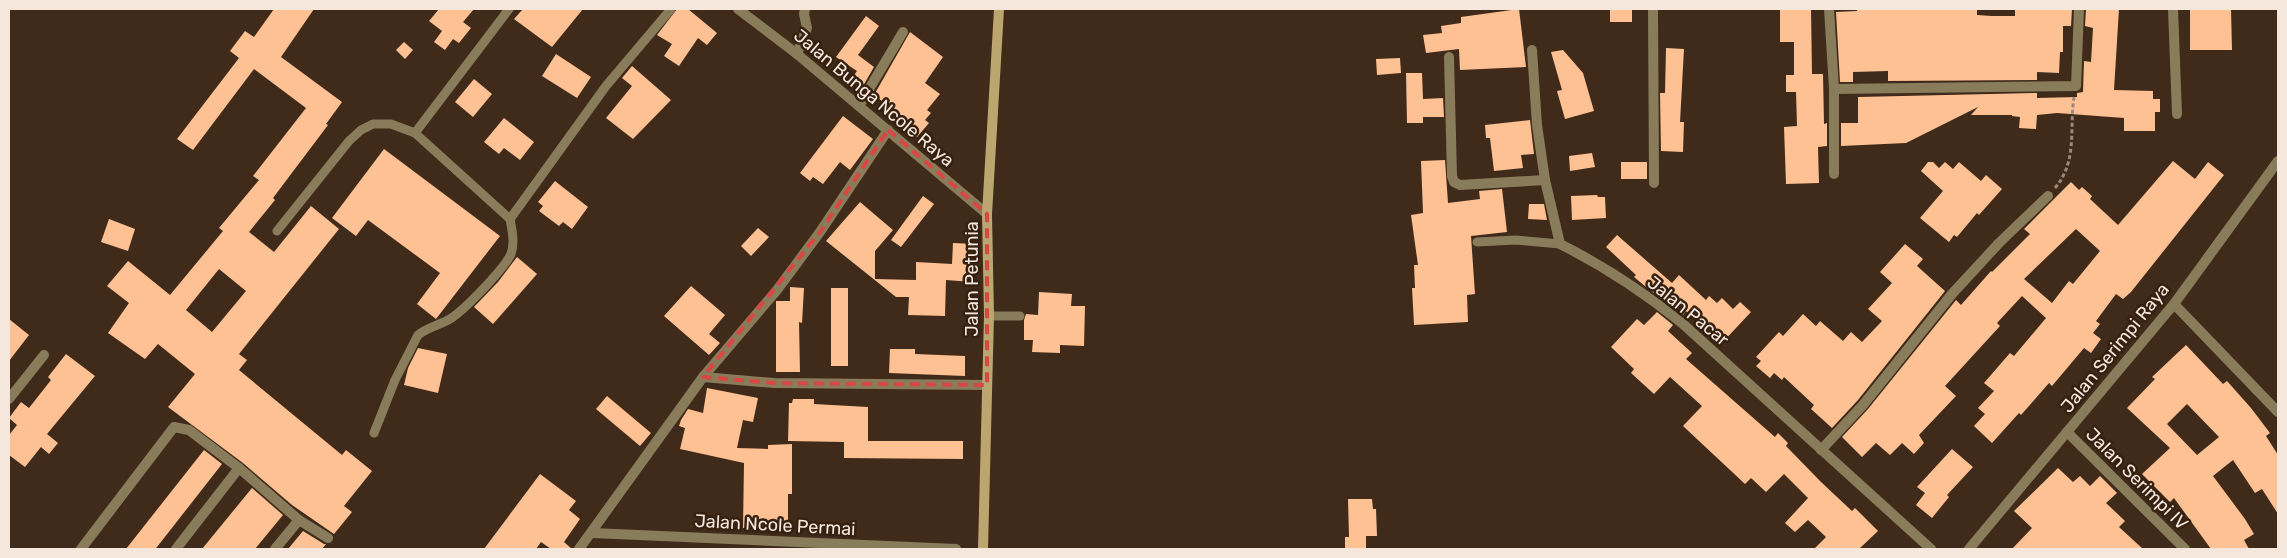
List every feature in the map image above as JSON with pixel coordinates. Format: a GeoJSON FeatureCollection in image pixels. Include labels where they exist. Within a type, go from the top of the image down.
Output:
{"type":"FeatureCollection","features":[{"type":"Feature","properties":{"kind":"street","name":"Jalan Bunga Ncole Raya"},"geometry":{"type":"LineString","coordinates":[[738,9],[797,54],[987,214]]}},
{"type":"Feature","properties":{"kind":"street"},"geometry":{"type":"LineString","coordinates":[[797,54],[807,28],[804,14],[806,9]]}},
{"type":"Feature","properties":{"kind":"street","name":"Jalan Petunia"},"geometry":{"type":"LineString","coordinates":[[983,549],[989,316],[987,214],[999,9]]}},
{"type":"Feature","properties":{"kind":"street"},"geometry":{"type":"LineString","coordinates":[[1653,9],[1654,183]]}},
{"type":"Feature","properties":{"kind":"street"},"geometry":{"type":"LineString","coordinates":[[1829,9],[1834,89],[1834,174]]}},
{"type":"Feature","properties":{"kind":"street"},"geometry":{"type":"LineString","coordinates":[[1834,89],[2076,86],[2079,9]]}},
{"type":"Feature","properties":{"kind":"street"},"geometry":{"type":"LineString","coordinates":[[2173,9],[2177,114]]}},
{"type":"Feature","properties":{"kind":"street"},"geometry":{"type":"LineString","coordinates":[[859,106],[902,32]]}},
{"type":"Feature","properties":{"kind":"street"},"geometry":{"type":"LineString","coordinates":[[1532,50],[1537,125],[1545,180],[1560,244]]}},
{"type":"Feature","properties":{"kind":"street"},"geometry":{"type":"LineString","coordinates":[[1449,57],[1452,176],[1454,182],[1460,185],[1545,180]]}},
{"type":"Feature","properties":{"kind":"street"},"geometry":{"type":"LineString","coordinates":[[579,549],[704,377],[777,290],[820,232],[888,130]]}},
{"type":"Feature","properties":{"kind":"street","name":"Jalan Serimpi Raya"},"geometry":{"type":"LineString","coordinates":[[1969,549],[2174,304],[2278,161]]}},
{"type":"Feature","properties":{"kind":"street"},"geometry":{"type":"LineString","coordinates":[[1821,450],[1864,405],[1952,294],[1999,243],[2048,196]]}},
{"type":"Feature","properties":{"kind":"street","name":"Jalan Pacar"},"geometry":{"type":"LineString","coordinates":[[1560,244],[1586,257],[1660,305],[1931,549]]}},
{"type":"Feature","properties":{"kind":"street"},"geometry":{"type":"LineString","coordinates":[[2174,304],[2278,412]]}},
{"type":"Feature","properties":{"kind":"street"},"geometry":{"type":"LineString","coordinates":[[9,399],[44,354]]}},
{"type":"Feature","properties":{"kind":"street"},"geometry":{"type":"LineString","coordinates":[[704,377],[774,383],[987,385]]}},
{"type":"Feature","properties":{"kind":"street"},"geometry":{"type":"LineString","coordinates":[[81,549],[174,427],[189,430],[239,468],[299,520],[328,538]]}},
{"type":"Feature","properties":{"kind":"street","name":"Jalan Serimpi IV"},"geometry":{"type":"LineString","coordinates":[[2067,432],[2185,549]]}},
{"type":"Feature","properties":{"kind":"street"},"geometry":{"type":"LineString","coordinates":[[176,549],[239,468]]}},
{"type":"Feature","properties":{"kind":"street"},"geometry":{"type":"LineString","coordinates":[[275,549],[299,520]]}},
{"type":"Feature","properties":{"kind":"street","name":"Jalan Ncole Permai"},"geometry":{"type":"LineString","coordinates":[[592,533],[956,549]]}},
{"type":"Feature","properties":{"kind":"lane"},"geometry":{"type":"LineString","coordinates":[[415,132],[509,9]]}},
{"type":"Feature","properties":{"kind":"lane"},"geometry":{"type":"LineString","coordinates":[[510,219],[606,86],[671,9]]}},
{"type":"Feature","properties":{"kind":"lane"},"geometry":{"type":"LineString","coordinates":[[277,231],[349,141],[373,124],[391,124],[415,132],[510,219],[513,239],[511,253],[502,268],[454,317],[424,330],[418,335],[396,380],[374,433]]}},
{"type":"Feature","properties":{"kind":"lane"},"geometry":{"type":"LineString","coordinates":[[1477,242],[1516,240],[1560,244]]}},
{"type":"Feature","properties":{"kind":"lane"},"geometry":{"type":"LineString","coordinates":[[989,316],[1020,316]]}},
{"type":"Feature","properties":{"kind":"path"},"geometry":{"type":"LineString","coordinates":[[2048,196],[2063,178],[2069,163],[2072,150],[2071,116],[2076,86]]}},
{"type":"Feature","properties":{"kind":"highlighted area"},"geometry":{"type":"Polygon","coordinates":[[[888,130],[987,214],[987,385],[774,383],[703,377],[820,232],[888,130]]]}},
{"type":"Feature","properties":{"kind":"building"},"geometry":{"type":"Polygon","coordinates":[[[274,9],[314,9],[281,57],[342,102],[326,124],[328,125],[273,198],[275,200],[249,232],[274,252],[311,206],[339,229],[239,354],[247,360],[239,370],[342,455],[346,450],[372,471],[344,506],[352,512],[334,534],[292,505],[243,463],[168,407],[195,374],[158,344],[145,359],[108,333],[129,303],[107,286],[128,261],[170,295],[223,231],[219,228],[259,180],[253,176],[306,108],[254,69],[193,150],[177,139],[239,58],[230,51],[245,31],[254,37],[274,9]],[[219,269],[186,310],[212,332],[246,291],[219,269]]]}},
{"type":"Feature","properties":{"kind":"building"},"geometry":{"type":"Polygon","coordinates":[[[439,9],[474,9],[463,22],[471,28],[459,43],[453,39],[445,50],[434,42],[442,31],[429,21],[439,9]]]}},
{"type":"Feature","properties":{"kind":"building"},"geometry":{"type":"Polygon","coordinates":[[[523,9],[583,9],[552,47],[514,19],[523,9]]]}},
{"type":"Feature","properties":{"kind":"building"},"geometry":{"type":"Polygon","coordinates":[[[677,9],[688,9],[717,33],[707,45],[698,38],[679,66],[664,56],[672,44],[657,35],[677,9]]]}},
{"type":"Feature","properties":{"kind":"building"},"geometry":{"type":"Polygon","coordinates":[[[1519,9],[1526,67],[1460,70],[1459,49],[1426,53],[1423,35],[1442,33],[1441,26],[1461,23],[1461,17],[1519,9]]]}},
{"type":"Feature","properties":{"kind":"building"},"geometry":{"type":"Polygon","coordinates":[[[1610,9],[1632,9],[1632,22],[1610,22],[1610,9]]]}},
{"type":"Feature","properties":{"kind":"building"},"geometry":{"type":"Polygon","coordinates":[[[1780,9],[1811,9],[1812,74],[1823,74],[1824,124],[1827,123],[1827,146],[1818,147],[1819,183],[1786,184],[1784,127],[1797,126],[1796,92],[1786,92],[1786,75],[1794,75],[1794,42],[1780,42],[1780,9]]]}},
{"type":"Feature","properties":{"kind":"building"},"geometry":{"type":"Polygon","coordinates":[[[1857,9],[1977,9],[1977,15],[2015,16],[2015,9],[2072,9],[2071,26],[2063,26],[2063,52],[2060,52],[2059,73],[2037,72],[2037,80],[1888,81],[1888,71],[1853,72],[1853,82],[1840,82],[1836,12],[1857,11],[1857,9]]]}},
{"type":"Feature","properties":{"kind":"building"},"geometry":{"type":"Polygon","coordinates":[[[2086,9],[2119,9],[2114,90],[2153,91],[2153,99],[2160,99],[2160,112],[2155,112],[2155,131],[2124,131],[2124,118],[2057,113],[2037,115],[2036,129],[2019,128],[2020,117],[2012,115],[1971,115],[1978,107],[1906,143],[1841,146],[1841,123],[1858,123],[1858,97],[2037,93],[2037,98],[2077,97],[2077,93],[2083,92],[2084,61],[2091,62],[2093,28],[2085,26],[2086,9]]]}},
{"type":"Feature","properties":{"kind":"building"},"geometry":{"type":"Polygon","coordinates":[[[2190,9],[2231,9],[2232,50],[2190,50],[2190,9]]]}},
{"type":"Feature","properties":{"kind":"building"},"geometry":{"type":"Polygon","coordinates":[[[866,16],[879,26],[858,55],[874,67],[863,86],[852,78],[857,71],[836,57],[866,16]]]}},
{"type":"Feature","properties":{"kind":"building"},"geometry":{"type":"Polygon","coordinates":[[[910,32],[943,57],[925,83],[940,94],[927,110],[931,113],[925,120],[929,123],[917,137],[900,123],[904,118],[874,95],[910,32]]]}},
{"type":"Feature","properties":{"kind":"building"},"geometry":{"type":"Polygon","coordinates":[[[404,42],[413,50],[405,59],[396,50],[404,42]]]}},
{"type":"Feature","properties":{"kind":"building"},"geometry":{"type":"Polygon","coordinates":[[[1666,48],[1684,49],[1680,122],[1684,122],[1683,152],[1661,151],[1660,93],[1665,93],[1666,48]]]}},
{"type":"Feature","properties":{"kind":"building"},"geometry":{"type":"Polygon","coordinates":[[[1563,50],[1583,73],[1594,111],[1565,119],[1557,91],[1562,90],[1551,52],[1563,50]]]}},
{"type":"Feature","properties":{"kind":"building"},"geometry":{"type":"Polygon","coordinates":[[[556,54],[591,77],[577,98],[542,76],[556,54]]]}},
{"type":"Feature","properties":{"kind":"building"},"geometry":{"type":"Polygon","coordinates":[[[1400,58],[1401,73],[1377,75],[1376,59],[1400,58]]]}},
{"type":"Feature","properties":{"kind":"building"},"geometry":{"type":"Polygon","coordinates":[[[632,66],[671,100],[633,139],[606,118],[632,86],[622,78],[632,66]]]}},
{"type":"Feature","properties":{"kind":"building"},"geometry":{"type":"Polygon","coordinates":[[[1406,73],[1422,73],[1423,99],[1443,98],[1444,117],[1423,117],[1423,123],[1407,123],[1406,73]]]}},
{"type":"Feature","properties":{"kind":"building"},"geometry":{"type":"Polygon","coordinates":[[[474,79],[492,94],[473,117],[455,102],[474,79]]]}},
{"type":"Feature","properties":{"kind":"building"},"geometry":{"type":"Polygon","coordinates":[[[843,116],[873,139],[850,170],[840,162],[823,184],[813,177],[810,181],[800,173],[843,116]]]}},
{"type":"Feature","properties":{"kind":"building"},"geometry":{"type":"Polygon","coordinates":[[[504,118],[534,142],[520,160],[504,148],[499,154],[484,142],[504,118]]]}},
{"type":"Feature","properties":{"kind":"building"},"geometry":{"type":"Polygon","coordinates":[[[1530,120],[1534,154],[1521,155],[1523,168],[1494,171],[1490,138],[1486,138],[1485,125],[1530,120]]]}},
{"type":"Feature","properties":{"kind":"building"},"geometry":{"type":"Polygon","coordinates":[[[384,149],[500,236],[436,319],[417,304],[440,273],[368,220],[356,236],[332,218],[384,149]]]}},
{"type":"Feature","properties":{"kind":"building"},"geometry":{"type":"Polygon","coordinates":[[[1592,153],[1595,167],[1570,171],[1569,156],[1592,153]]]}},
{"type":"Feature","properties":{"kind":"building"},"geometry":{"type":"Polygon","coordinates":[[[1445,160],[1448,203],[1480,199],[1479,191],[1502,189],[1507,232],[1471,236],[1475,294],[1467,295],[1468,322],[1414,325],[1412,288],[1415,288],[1414,265],[1418,265],[1411,215],[1423,213],[1421,161],[1445,160]]]}},
{"type":"Feature","properties":{"kind":"building"},"geometry":{"type":"Polygon","coordinates":[[[2173,161],[2195,179],[2208,162],[2224,175],[2131,292],[2123,299],[2116,294],[2096,321],[2100,324],[2093,333],[2101,339],[2091,353],[2084,348],[2052,386],[2049,383],[2021,415],[2019,413],[1992,443],[1974,426],[1985,414],[1978,408],[1994,391],[1984,383],[2010,353],[2014,356],[2046,318],[2022,296],[1997,323],[2000,326],[1945,386],[1956,396],[1919,435],[1924,443],[1914,454],[1902,443],[1890,455],[1876,443],[1862,457],[1842,437],[1868,409],[1956,300],[1961,305],[1991,271],[2030,234],[2024,229],[2071,182],[2079,190],[2082,187],[2092,196],[2090,199],[2118,225],[2173,161]],[[2076,229],[2024,279],[2052,303],[2069,281],[2073,284],[2100,251],[2076,229]]]}},
{"type":"Feature","properties":{"kind":"building"},"geometry":{"type":"Polygon","coordinates":[[[1621,162],[1647,162],[1647,179],[1621,179],[1621,162]]]}},
{"type":"Feature","properties":{"kind":"building"},"geometry":{"type":"Polygon","coordinates":[[[1928,162],[1933,162],[1939,168],[1945,162],[1953,169],[1959,162],[1981,181],[1986,175],[2002,189],[1979,215],[1977,213],[1957,237],[1954,235],[1949,242],[1920,218],[1943,191],[1921,171],[1928,162]]]}},
{"type":"Feature","properties":{"kind":"building"},"geometry":{"type":"Polygon","coordinates":[[[555,181],[588,207],[572,229],[563,222],[559,226],[539,211],[543,206],[538,202],[555,181]]]}},
{"type":"Feature","properties":{"kind":"building"},"geometry":{"type":"Polygon","coordinates":[[[1597,195],[1598,197],[1605,197],[1606,218],[1572,220],[1571,196],[1597,195]]]}},
{"type":"Feature","properties":{"kind":"building"},"geometry":{"type":"Polygon","coordinates":[[[923,196],[934,204],[901,247],[891,240],[923,196]]]}},
{"type":"Feature","properties":{"kind":"building"},"geometry":{"type":"Polygon","coordinates":[[[860,202],[893,230],[875,251],[875,279],[916,280],[916,262],[952,264],[953,243],[974,244],[972,282],[946,280],[945,316],[908,315],[909,297],[896,297],[826,241],[860,202]]]}},
{"type":"Feature","properties":{"kind":"building"},"geometry":{"type":"Polygon","coordinates":[[[1529,204],[1544,204],[1547,220],[1528,219],[1529,204]]]}},
{"type":"Feature","properties":{"kind":"building"},"geometry":{"type":"Polygon","coordinates":[[[109,219],[135,229],[128,251],[101,242],[109,219]]]}},
{"type":"Feature","properties":{"kind":"building"},"geometry":{"type":"Polygon","coordinates":[[[758,228],[769,237],[751,256],[741,246],[758,228]]]}},
{"type":"Feature","properties":{"kind":"building"},"geometry":{"type":"Polygon","coordinates":[[[1617,235],[1672,283],[1679,275],[1706,300],[1709,296],[1717,303],[1722,298],[1733,309],[1740,302],[1751,312],[1721,344],[1686,311],[1683,315],[1634,277],[1636,275],[1606,247],[1617,235]]]}},
{"type":"Feature","properties":{"kind":"building"},"geometry":{"type":"Polygon","coordinates":[[[1905,244],[1923,259],[1917,266],[1945,291],[1858,400],[1832,428],[1811,409],[1814,405],[1784,377],[1782,380],[1774,373],[1770,378],[1756,366],[1761,361],[1756,357],[1779,332],[1783,336],[1803,314],[1816,326],[1820,321],[1843,341],[1851,332],[1862,342],[1882,321],[1868,309],[1892,283],[1880,272],[1905,244]]]}},
{"type":"Feature","properties":{"kind":"building"},"geometry":{"type":"Polygon","coordinates":[[[517,257],[537,274],[493,324],[474,307],[498,282],[517,257]]]}},
{"type":"Feature","properties":{"kind":"building"},"geometry":{"type":"Polygon","coordinates":[[[691,286],[725,315],[709,334],[720,343],[709,355],[664,316],[691,286]]]}},
{"type":"Feature","properties":{"kind":"building"},"geometry":{"type":"Polygon","coordinates":[[[790,287],[804,288],[802,323],[799,322],[800,372],[776,372],[776,301],[790,301],[790,287]]]}},
{"type":"Feature","properties":{"kind":"building"},"geometry":{"type":"Polygon","coordinates":[[[831,288],[848,288],[848,366],[831,366],[831,288]]]}},
{"type":"Feature","properties":{"kind":"building"},"geometry":{"type":"Polygon","coordinates":[[[1039,292],[1072,294],[1071,306],[1085,306],[1084,346],[1060,345],[1060,353],[1032,352],[1033,340],[1024,340],[1024,320],[1026,314],[1038,315],[1039,292]]]}},
{"type":"Feature","properties":{"kind":"building"},"geometry":{"type":"Polygon","coordinates":[[[1657,312],[1673,325],[1668,331],[1692,353],[1686,359],[1775,437],[1778,433],[1788,443],[1786,446],[1821,482],[1852,511],[1855,508],[1878,531],[1859,549],[1814,549],[1826,537],[1808,520],[1795,532],[1785,523],[1808,498],[1784,474],[1766,492],[1751,478],[1745,484],[1683,426],[1702,406],[1670,377],[1654,394],[1631,373],[1634,369],[1611,347],[1637,319],[1644,325],[1657,312]]]}},
{"type":"Feature","properties":{"kind":"building"},"geometry":{"type":"Polygon","coordinates":[[[9,319],[29,335],[9,361],[9,319]]]}},
{"type":"Feature","properties":{"kind":"building"},"geometry":{"type":"Polygon","coordinates":[[[2186,345],[2223,384],[2227,381],[2270,433],[2266,436],[2278,455],[2278,514],[2262,489],[2255,493],[2233,460],[2213,476],[2254,534],[2244,540],[2249,549],[2211,549],[2174,498],[2170,502],[2142,474],[2170,448],[2127,408],[2155,379],[2152,377],[2186,345]],[[2187,404],[2167,424],[2197,455],[2219,437],[2187,404]]]}},
{"type":"Feature","properties":{"kind":"building"},"geometry":{"type":"Polygon","coordinates":[[[418,348],[447,354],[438,393],[404,385],[408,368],[418,348]]]}},
{"type":"Feature","properties":{"kind":"building"},"geometry":{"type":"Polygon","coordinates":[[[890,349],[915,349],[915,354],[965,356],[965,376],[889,373],[890,349]]]}},
{"type":"Feature","properties":{"kind":"building"},"geometry":{"type":"Polygon","coordinates":[[[66,354],[95,376],[47,434],[58,443],[49,454],[41,447],[25,467],[9,455],[9,435],[17,425],[9,418],[21,402],[29,408],[51,380],[48,377],[66,354]]]}},
{"type":"Feature","properties":{"kind":"building"},"geometry":{"type":"Polygon","coordinates":[[[707,388],[758,398],[753,422],[743,420],[737,448],[768,449],[768,445],[792,444],[792,494],[788,494],[788,529],[743,528],[744,463],[680,449],[685,428],[679,426],[681,420],[688,409],[703,413],[707,388]]]}},
{"type":"Feature","properties":{"kind":"building"},"geometry":{"type":"Polygon","coordinates":[[[607,396],[651,433],[640,446],[596,409],[607,396]]]}},
{"type":"Feature","properties":{"kind":"building"},"geometry":{"type":"Polygon","coordinates":[[[793,399],[814,399],[814,404],[868,407],[868,441],[963,441],[963,459],[844,458],[844,442],[788,441],[789,403],[792,403],[793,399]]]}},
{"type":"Feature","properties":{"kind":"building"},"geometry":{"type":"Polygon","coordinates":[[[1952,449],[1973,467],[1947,495],[1949,497],[1932,518],[1916,505],[1925,493],[1917,487],[1952,449]]]}},
{"type":"Feature","properties":{"kind":"building"},"geometry":{"type":"Polygon","coordinates":[[[204,450],[222,464],[157,547],[155,549],[126,549],[204,450]]]}},
{"type":"Feature","properties":{"kind":"building"},"geometry":{"type":"Polygon","coordinates":[[[2058,468],[2073,482],[2080,476],[2090,486],[2100,476],[2117,493],[2106,503],[2125,521],[2119,527],[2143,549],[2012,549],[2032,528],[2014,511],[2058,468]]]}},
{"type":"Feature","properties":{"kind":"building"},"geometry":{"type":"Polygon","coordinates":[[[540,474],[576,501],[569,510],[580,519],[564,542],[572,549],[551,549],[541,542],[536,549],[484,549],[540,474]]]}},
{"type":"Feature","properties":{"kind":"building"},"geometry":{"type":"Polygon","coordinates":[[[252,488],[283,515],[255,549],[202,549],[252,488]]]}},
{"type":"Feature","properties":{"kind":"building"},"geometry":{"type":"Polygon","coordinates":[[[1348,499],[1372,499],[1373,509],[1376,509],[1377,536],[1366,536],[1366,549],[1345,549],[1345,537],[1349,537],[1348,499]]]}},
{"type":"Feature","properties":{"kind":"building"},"geometry":{"type":"Polygon","coordinates":[[[303,531],[326,544],[322,549],[288,549],[303,531]]]}}]}
